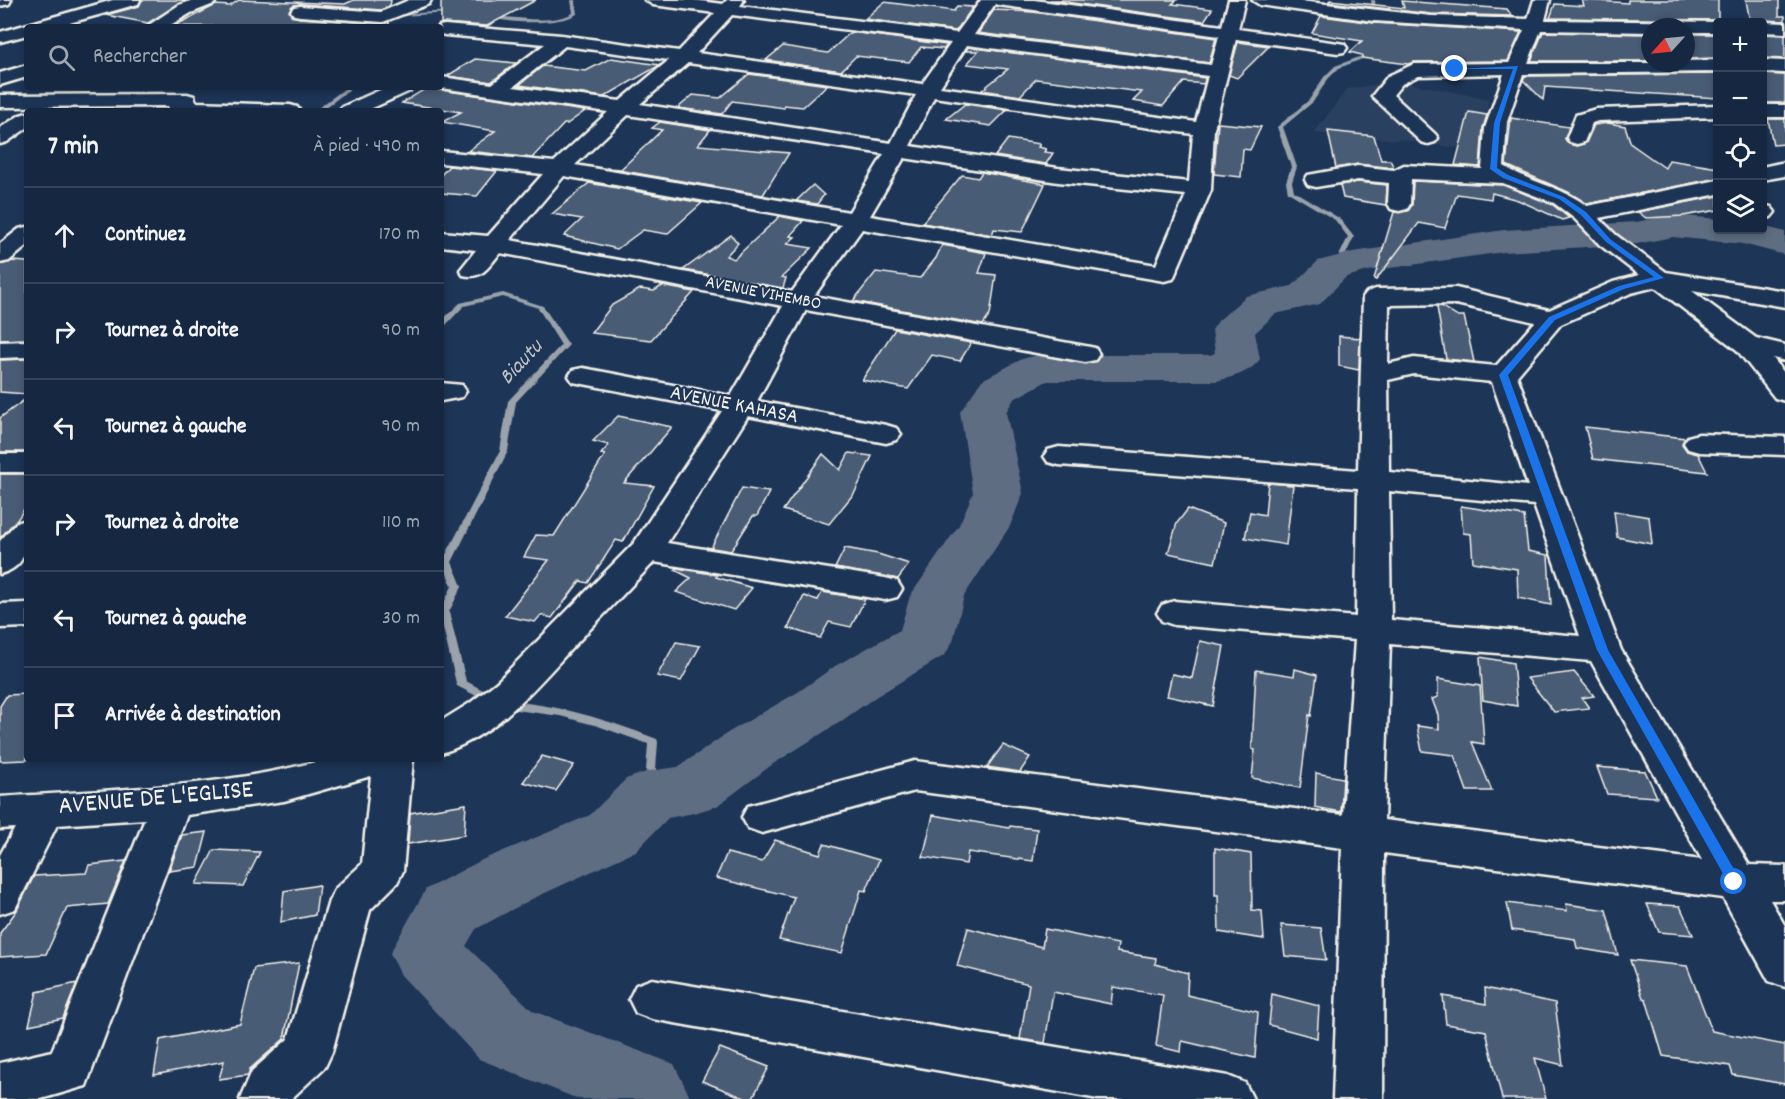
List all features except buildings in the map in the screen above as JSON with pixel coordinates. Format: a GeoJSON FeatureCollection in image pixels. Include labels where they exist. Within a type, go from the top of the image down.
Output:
{"type":"FeatureCollection","features":[{"type":"Feature","properties":{"kind":"street"},"geometry":{"type":"LineString","coordinates":[[47,24],[132,0]]}},
{"type":"Feature","properties":{"kind":"street"},"geometry":{"type":"LineString","coordinates":[[160,24],[185,9],[208,0]]}},
{"type":"Feature","properties":{"kind":"street"},"geometry":{"type":"LineString","coordinates":[[284,22],[315,0]]}},
{"type":"Feature","properties":{"kind":"street"},"geometry":{"type":"LineString","coordinates":[[300,11],[383,17],[423,0]]}},
{"type":"Feature","properties":{"kind":"street"},"geometry":{"type":"LineString","coordinates":[[653,0],[731,5],[960,41],[1218,72]]}},
{"type":"Feature","properties":{"kind":"street"},"geometry":{"type":"LineString","coordinates":[[444,737],[496,702],[646,550],[739,407],[798,301],[856,220],[898,149],[928,90],[989,0]]}},
{"type":"Feature","properties":{"kind":"street"},"geometry":{"type":"LineString","coordinates":[[998,0],[1338,48]]}},
{"type":"Feature","properties":{"kind":"street"},"geometry":{"type":"LineString","coordinates":[[444,157],[559,169],[1164,274],[1200,190],[1204,129],[1237,0]]}},
{"type":"Feature","properties":{"kind":"street"},"geometry":{"type":"LineString","coordinates":[[1260,0],[1386,18],[1536,26],[1641,20]]}},
{"type":"Feature","properties":{"kind":"street"},"geometry":{"type":"LineString","coordinates":[[1542,0],[1536,26],[1516,67],[1497,123],[1493,169],[1506,177],[1562,198],[1595,227],[1747,344],[1785,392]]}},
{"type":"Feature","properties":{"kind":"street"},"geometry":{"type":"LineString","coordinates":[[472,270],[492,244],[559,169],[624,108],[683,58],[731,5]]}},
{"type":"Feature","properties":{"kind":"street"},"geometry":{"type":"LineString","coordinates":[[1695,23],[1713,26]]}},
{"type":"Feature","properties":{"kind":"street"},"geometry":{"type":"LineString","coordinates":[[1767,27],[1785,28]]}},
{"type":"Feature","properties":{"kind":"street"},"geometry":{"type":"LineString","coordinates":[[445,30],[561,40],[1204,129]]}},
{"type":"Feature","properties":{"kind":"street"},"geometry":{"type":"LineString","coordinates":[[0,37],[24,31]]}},
{"type":"Feature","properties":{"kind":"street"},"geometry":{"type":"LineString","coordinates":[[497,90],[561,40]]}},
{"type":"Feature","properties":{"kind":"street"},"geometry":{"type":"LineString","coordinates":[[1767,66],[1785,67]]}},
{"type":"Feature","properties":{"kind":"street"},"geometry":{"type":"LineString","coordinates":[[1428,138],[1382,96],[1395,80],[1414,70],[1516,67],[1709,76]]}},
{"type":"Feature","properties":{"kind":"street"},"geometry":{"type":"LineString","coordinates":[[0,79],[24,72]]}},
{"type":"Feature","properties":{"kind":"street"},"geometry":{"type":"LineString","coordinates":[[1684,112],[1709,76]]}},
{"type":"Feature","properties":{"kind":"street"},"geometry":{"type":"LineString","coordinates":[[444,83],[624,108],[1058,175],[1200,190]]}},
{"type":"Feature","properties":{"kind":"street"},"geometry":{"type":"LineString","coordinates":[[45,106],[66,90]]}},
{"type":"Feature","properties":{"kind":"street"},"geometry":{"type":"LineString","coordinates":[[356,108],[395,90]]}},
{"type":"Feature","properties":{"kind":"street"},"geometry":{"type":"LineString","coordinates":[[0,101],[45,106],[184,101],[258,108]]}},
{"type":"Feature","properties":{"kind":"street"},"geometry":{"type":"LineString","coordinates":[[1577,138],[1583,119],[1596,115],[1713,111]]}},
{"type":"Feature","properties":{"kind":"street"},"geometry":{"type":"LineString","coordinates":[[1767,111],[1785,111]]}},
{"type":"Feature","properties":{"kind":"street"},"geometry":{"type":"LineString","coordinates":[[0,138],[24,121]]}},
{"type":"Feature","properties":{"kind":"street"},"geometry":{"type":"LineString","coordinates":[[1767,173],[1785,169]]}},
{"type":"Feature","properties":{"kind":"street"},"geometry":{"type":"LineString","coordinates":[[1399,204],[1400,177],[1404,172],[1506,177]]}},
{"type":"Feature","properties":{"kind":"street"},"geometry":{"type":"LineString","coordinates":[[1316,180],[1358,173],[1400,177]]}},
{"type":"Feature","properties":{"kind":"street"},"geometry":{"type":"LineString","coordinates":[[1595,227],[1713,191]]}},
{"type":"Feature","properties":{"kind":"street"},"geometry":{"type":"LineString","coordinates":[[8,252],[24,237]]}},
{"type":"Feature","properties":{"kind":"street","name":"AVENUE VIHEMBO"},"geometry":{"type":"LineString","coordinates":[[444,239],[492,244],[1085,354]]}},
{"type":"Feature","properties":{"kind":"street"},"geometry":{"type":"LineString","coordinates":[[1503,375],[1552,318],[1622,287],[1660,278],[1785,299]]}},
{"type":"Feature","properties":{"kind":"street"},"geometry":{"type":"LineString","coordinates":[[1358,1099],[1363,833],[1373,629],[1376,297],[1456,296],[1552,318]]}},
{"type":"Feature","properties":{"kind":"street"},"geometry":{"type":"LineString","coordinates":[[1747,344],[1785,353]]}},
{"type":"Feature","properties":{"kind":"street"},"geometry":{"type":"LineString","coordinates":[[0,350],[24,349]]}},
{"type":"Feature","properties":{"kind":"street"},"geometry":{"type":"LineString","coordinates":[[1374,375],[1414,366],[1503,375]]}},
{"type":"Feature","properties":{"kind":"street"},"geometry":{"type":"LineString","coordinates":[[1503,375],[1602,650],[1785,967]]}},
{"type":"Feature","properties":{"kind":"street","name":"AVENUE KAHASA"},"geometry":{"type":"LineString","coordinates":[[583,376],[886,434]]}},
{"type":"Feature","properties":{"kind":"street"},"geometry":{"type":"LineString","coordinates":[[1699,443],[1785,446]]}},
{"type":"Feature","properties":{"kind":"street"},"geometry":{"type":"LineString","coordinates":[[1059,456],[1374,480],[1547,497]]}},
{"type":"Feature","properties":{"kind":"street"},"geometry":{"type":"LineString","coordinates":[[0,463],[24,463]]}},
{"type":"Feature","properties":{"kind":"street"},"geometry":{"type":"LineString","coordinates":[[0,562],[24,534]]}},
{"type":"Feature","properties":{"kind":"street"},"geometry":{"type":"LineString","coordinates":[[646,550],[885,589]]}},
{"type":"Feature","properties":{"kind":"street"},"geometry":{"type":"LineString","coordinates":[[1174,614],[1602,650]]}},
{"type":"Feature","properties":{"kind":"street"},"geometry":{"type":"LineString","coordinates":[[0,616],[24,615]]}},
{"type":"Feature","properties":{"kind":"street","name":"AVENUE DE L'EGLISE"},"geometry":{"type":"LineString","coordinates":[[0,813],[172,802],[284,786],[370,762]]}},
{"type":"Feature","properties":{"kind":"street"},"geometry":{"type":"LineString","coordinates":[[265,1099],[270,1088],[308,1052],[351,901],[382,871],[393,762]]}},
{"type":"Feature","properties":{"kind":"street"},"geometry":{"type":"LineString","coordinates":[[762,817],[915,776],[1734,882],[1785,883]]}},
{"type":"Feature","properties":{"kind":"street"},"geometry":{"type":"LineString","coordinates":[[0,1086],[69,1070],[172,802]]}},
{"type":"Feature","properties":{"kind":"street"},"geometry":{"type":"LineString","coordinates":[[0,896],[45,809]]}},
{"type":"Feature","properties":{"kind":"street"},"geometry":{"type":"LineString","coordinates":[[652,999],[1228,1099]]}},
{"type":"Feature","properties":{"kind":"shaded area"},"geometry":{"type":"Polygon","coordinates":[[[1399,81],[1489,99],[1480,147],[1462,145],[1456,148],[1399,139],[1314,133],[1347,89],[1399,81]]]}},
{"type":"Feature","properties":{"kind":"waterway","name":"Biautu"},"geometry":{"type":"LineString","coordinates":[[492,17],[535,20],[568,18],[575,14],[573,0]]}},
{"type":"Feature","properties":{"kind":"waterway"},"geometry":{"type":"LineString","coordinates":[[1373,0],[1375,21]]}},
{"type":"Feature","properties":{"kind":"waterway","name":"Biautu"},"geometry":{"type":"LineString","coordinates":[[376,24],[400,15],[451,12]]}},
{"type":"Feature","properties":{"kind":"waterway"},"geometry":{"type":"LineString","coordinates":[[1332,269],[1342,256],[1351,237],[1337,219],[1291,192],[1289,182],[1294,167],[1280,127],[1311,101],[1326,78],[1337,67],[1372,54]]}},
{"type":"Feature","properties":{"kind":"waterway","name":"Biautu"},"geometry":{"type":"LineString","coordinates":[[321,108],[346,90]]}},
{"type":"Feature","properties":{"kind":"waterway"},"geometry":{"type":"LineString","coordinates":[[652,1099],[646,1090],[506,1035],[426,953],[451,909],[508,879],[613,833],[649,796],[694,789],[751,748],[819,707],[856,681],[925,641],[937,596],[984,526],[998,493],[983,412],[998,390],[1038,368],[1216,368],[1238,359],[1233,330],[1261,305],[1306,295],[1332,269],[1367,260],[1504,241],[1636,233],[1673,226],[1746,233],[1785,244]]}},
{"type":"Feature","properties":{"kind":"waterway","name":"Biautu"},"geometry":{"type":"LineString","coordinates":[[444,322],[462,304],[503,295],[541,307],[565,345],[512,401],[504,451],[447,562],[457,586],[444,612]]}},
{"type":"Feature","properties":{"kind":"waterway","name":"Biautu"},"geometry":{"type":"LineString","coordinates":[[444,612],[461,683],[490,699]]}},
{"type":"Feature","properties":{"kind":"waterway","name":"Biautu"},"geometry":{"type":"LineString","coordinates":[[505,705],[560,712],[619,729],[653,742],[649,796]]}},
{"type":"Feature","properties":{"kind":"route"},"geometry":{"type":"LineString","coordinates":[[1455,69],[1516,67],[1497,123],[1493,169],[1506,177],[1562,198],[1584,214],[1594,228],[1608,240],[1660,278],[1622,287],[1552,318],[1503,375],[1602,650],[1734,882]]}}]}
